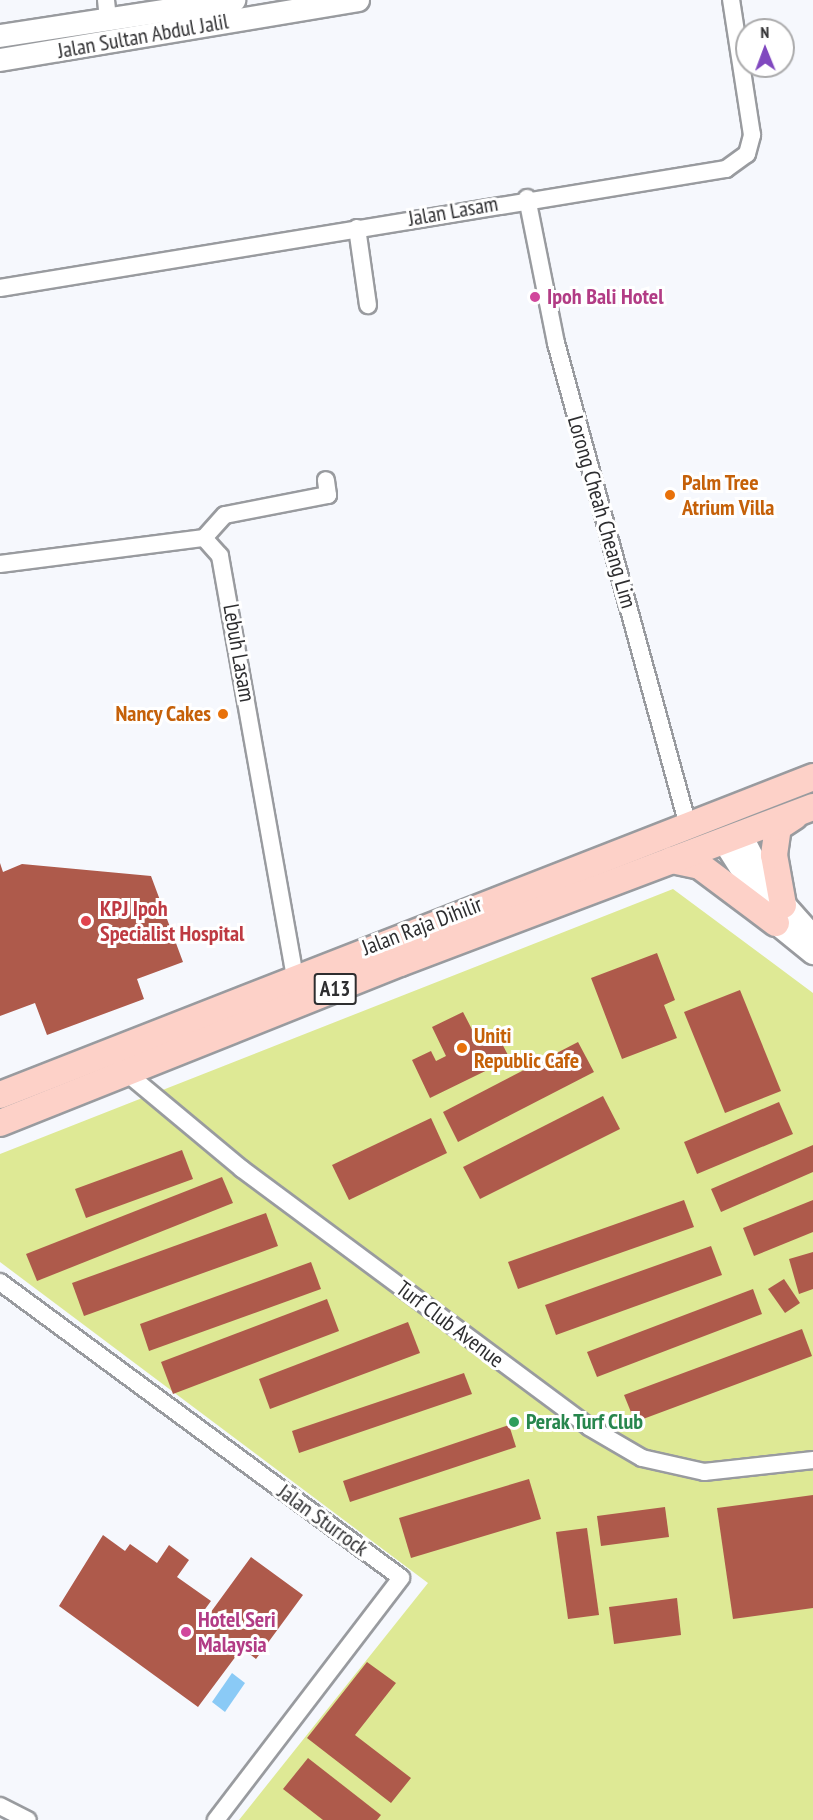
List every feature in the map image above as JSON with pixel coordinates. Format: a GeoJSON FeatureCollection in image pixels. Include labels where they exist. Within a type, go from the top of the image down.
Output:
{"type":"FeatureCollection","features":[{"type":"Feature","properties":{"kind":"main road","name":"Jalan Raja Dihilir"},"geometry":{"type":"LineString","coordinates":[[0,1095],[594,859],[813,779]]}},
{"type":"Feature","properties":{"kind":"main road"},"geometry":{"type":"LineString","coordinates":[[594,859],[632,859],[731,834],[743,813],[804,791],[813,779]]}},
{"type":"Feature","properties":{"kind":"main road","name":"Jalan Raja Dihilir"},"geometry":{"type":"LineString","coordinates":[[0,1123],[672,860],[731,834],[809,808]]}},
{"type":"Feature","properties":{"kind":"main road"},"geometry":{"type":"LineString","coordinates":[[780,914],[774,855],[778,827],[809,808]]}},
{"type":"Feature","properties":{"kind":"main road"},"geometry":{"type":"LineString","coordinates":[[672,860],[700,866],[780,914]]}},
{"type":"Feature","properties":{"kind":"main road"},"geometry":{"type":"LineString","coordinates":[[0,1113],[78,1093]]}},
{"type":"Feature","properties":{"kind":"street","name":"Jalan Sultan Abdul Jalil"},"geometry":{"type":"LineString","coordinates":[[0,36],[107,9],[234,0]]}},
{"type":"Feature","properties":{"kind":"street","name":"Jalan Sultan Abdul Jalil"},"geometry":{"type":"LineString","coordinates":[[0,60],[358,0]]}},
{"type":"Feature","properties":{"kind":"street","name":"Jalan Lasam"},"geometry":{"type":"LineString","coordinates":[[0,288],[527,198],[726,169],[747,154],[752,135],[731,0]]}},
{"type":"Feature","properties":{"kind":"street","name":"Lorong Cheah Cheang Lim"},"geometry":{"type":"LineString","coordinates":[[527,198],[556,343],[688,824]]}},
{"type":"Feature","properties":{"kind":"street"},"geometry":{"type":"LineString","coordinates":[[357,228],[368,305]]}},
{"type":"Feature","properties":{"kind":"street"},"geometry":{"type":"LineString","coordinates":[[0,564],[204,538],[225,515],[328,495],[326,480]]}},
{"type":"Feature","properties":{"kind":"street","name":"Lebuh Lasam"},"geometry":{"type":"LineString","coordinates":[[204,538],[220,556],[229,593],[295,976]]}},
{"type":"Feature","properties":{"kind":"street"},"geometry":{"type":"LineString","coordinates":[[731,834],[780,914],[813,953]]}},
{"type":"Feature","properties":{"kind":"street"},"geometry":{"type":"LineString","coordinates":[[780,914],[813,937]]}},
{"type":"Feature","properties":{"kind":"street","name":"Turf Club Avenue"},"geometry":{"type":"LineString","coordinates":[[128,1074],[242,1169],[589,1427],[633,1454],[672,1468],[704,1472],[813,1460]]}},
{"type":"Feature","properties":{"kind":"street","name":"Jalan Sturrock"},"geometry":{"type":"LineString","coordinates":[[0,1282],[401,1578],[216,1820]]}},
{"type":"Feature","properties":{"kind":"street"},"geometry":{"type":"LineString","coordinates":[[0,1806],[28,1820]]}},
{"type":"Feature","properties":{"kind":"green space","name":"Perak Turf Club"},"geometry":{"type":"Polygon","coordinates":[[[673,889],[813,993],[813,1820],[239,1820],[428,1583],[0,1262],[0,1154],[673,889]]]}},
{"type":"Feature","properties":{"kind":"water"},"geometry":{"type":"Polygon","coordinates":[[[232,1673],[245,1683],[225,1712],[212,1702],[232,1673]]]}},
{"type":"Feature","properties":{"kind":"building","name":"KPJ Ipoh Specialist Hospital"},"geometry":{"type":"Polygon","coordinates":[[[0,863],[3,872],[22,864],[151,876],[183,962],[137,979],[144,999],[47,1035],[35,1003],[0,1016],[0,863]]]}},
{"type":"Feature","properties":{"kind":"building"},"geometry":{"type":"Polygon","coordinates":[[[657,953],[675,1000],[664,1005],[677,1038],[622,1059],[591,978],[657,953]]]}},
{"type":"Feature","properties":{"kind":"building"},"geometry":{"type":"Polygon","coordinates":[[[740,990],[781,1091],[725,1113],[684,1012],[740,990]]]}},
{"type":"Feature","properties":{"kind":"building"},"geometry":{"type":"Polygon","coordinates":[[[463,1012],[478,1041],[496,1032],[510,1059],[430,1098],[412,1060],[431,1051],[436,1061],[446,1056],[432,1027],[463,1012]]]}},
{"type":"Feature","properties":{"kind":"building"},"geometry":{"type":"Polygon","coordinates":[[[578,1042],[594,1072],[458,1142],[443,1112],[578,1042]]]}},
{"type":"Feature","properties":{"kind":"building"},"geometry":{"type":"Polygon","coordinates":[[[603,1096],[620,1129],[480,1199],[463,1167],[603,1096]]]}},
{"type":"Feature","properties":{"kind":"building"},"geometry":{"type":"Polygon","coordinates":[[[779,1102],[793,1134],[697,1174],[684,1142],[779,1102]]]}},
{"type":"Feature","properties":{"kind":"building"},"geometry":{"type":"Polygon","coordinates":[[[431,1118],[447,1153],[349,1200],[332,1165],[431,1118]]]}},
{"type":"Feature","properties":{"kind":"building"},"geometry":{"type":"Polygon","coordinates":[[[813,1145],[813,1172],[721,1212],[711,1189],[813,1145]]]}},
{"type":"Feature","properties":{"kind":"building"},"geometry":{"type":"Polygon","coordinates":[[[182,1150],[193,1179],[86,1218],[75,1189],[182,1150]]]}},
{"type":"Feature","properties":{"kind":"building"},"geometry":{"type":"Polygon","coordinates":[[[222,1177],[233,1203],[37,1281],[26,1254],[222,1177]]]}},
{"type":"Feature","properties":{"kind":"building"},"geometry":{"type":"Polygon","coordinates":[[[684,1200],[694,1227],[518,1289],[508,1262],[684,1200]]]}},
{"type":"Feature","properties":{"kind":"building"},"geometry":{"type":"Polygon","coordinates":[[[813,1200],[813,1232],[754,1256],[743,1228],[813,1200]]]}},
{"type":"Feature","properties":{"kind":"building"},"geometry":{"type":"Polygon","coordinates":[[[266,1213],[278,1246],[84,1316],[72,1283],[266,1213]]]}},
{"type":"Feature","properties":{"kind":"building"},"geometry":{"type":"Polygon","coordinates":[[[711,1246],[722,1275],[556,1335],[545,1305],[711,1246]]]}},
{"type":"Feature","properties":{"kind":"building"},"geometry":{"type":"Polygon","coordinates":[[[813,1252],[813,1289],[799,1294],[789,1259],[813,1252]]]}},
{"type":"Feature","properties":{"kind":"building"},"geometry":{"type":"Polygon","coordinates":[[[311,1262],[321,1289],[149,1351],[140,1324],[311,1262]]]}},
{"type":"Feature","properties":{"kind":"building"},"geometry":{"type":"Polygon","coordinates":[[[784,1279],[800,1303],[785,1313],[768,1289],[784,1279]]]}},
{"type":"Feature","properties":{"kind":"building"},"geometry":{"type":"Polygon","coordinates":[[[753,1289],[762,1314],[597,1377],[587,1352],[753,1289]]]}},
{"type":"Feature","properties":{"kind":"building"},"geometry":{"type":"Polygon","coordinates":[[[327,1299],[339,1331],[173,1394],[161,1362],[327,1299]]]}},
{"type":"Feature","properties":{"kind":"building"},"geometry":{"type":"Polygon","coordinates":[[[408,1322],[420,1353],[270,1409],[259,1379],[408,1322]]]}},
{"type":"Feature","properties":{"kind":"building"},"geometry":{"type":"Polygon","coordinates":[[[802,1329],[812,1356],[635,1422],[624,1395],[802,1329]]]}},
{"type":"Feature","properties":{"kind":"building"},"geometry":{"type":"Polygon","coordinates":[[[464,1373],[472,1394],[299,1453],[292,1431],[464,1373]]]}},
{"type":"Feature","properties":{"kind":"building"},"geometry":{"type":"Polygon","coordinates":[[[509,1425],[516,1447],[350,1502],[343,1481],[509,1425]]]}},
{"type":"Feature","properties":{"kind":"building"},"geometry":{"type":"Polygon","coordinates":[[[529,1479],[541,1519],[411,1558],[399,1518],[529,1479]]]}},
{"type":"Feature","properties":{"kind":"building"},"geometry":{"type":"Polygon","coordinates":[[[813,1495],[813,1608],[733,1619],[717,1508],[813,1495]]]}},
{"type":"Feature","properties":{"kind":"building"},"geometry":{"type":"Polygon","coordinates":[[[665,1507],[669,1537],[601,1546],[597,1516],[665,1507]]]}},
{"type":"Feature","properties":{"kind":"building"},"geometry":{"type":"Polygon","coordinates":[[[587,1528],[599,1615],[568,1619],[556,1532],[587,1528]]]}},
{"type":"Feature","properties":{"kind":"building","name":"Hotel Seri Malaysia"},"geometry":{"type":"Polygon","coordinates":[[[103,1535],[125,1551],[130,1544],[157,1563],[169,1545],[189,1560],[177,1577],[211,1601],[203,1612],[208,1616],[251,1557],[303,1595],[256,1659],[242,1648],[198,1707],[59,1606],[103,1535]]]}},
{"type":"Feature","properties":{"kind":"building"},"geometry":{"type":"Polygon","coordinates":[[[677,1598],[681,1635],[614,1644],[609,1607],[677,1598]]]}},
{"type":"Feature","properties":{"kind":"building"},"geometry":{"type":"Polygon","coordinates":[[[367,1662],[396,1683],[355,1735],[411,1778],[391,1803],[307,1738],[367,1662]]]}},
{"type":"Feature","properties":{"kind":"building"},"geometry":{"type":"Polygon","coordinates":[[[308,1758],[381,1815],[377,1820],[323,1820],[283,1789],[308,1758]]]}},
{"type":"Feature","properties":{"kind":"place","name":"Ipoh Bali Hotel"},"geometry":{"type":"Point","coordinates":[535,297]}},
{"type":"Feature","properties":{"kind":"place","name":"Palm Tree Atrium Villa"},"geometry":{"type":"Point","coordinates":[670,495]}},
{"type":"Feature","properties":{"kind":"place","name":"Nancy Cakes"},"geometry":{"type":"Point","coordinates":[223,714]}},
{"type":"Feature","properties":{"kind":"place","name":"KPJ Ipoh Specialist Hospital"},"geometry":{"type":"Point","coordinates":[86,921]}},
{"type":"Feature","properties":{"kind":"place","name":"Uniti Republic Cafe"},"geometry":{"type":"Point","coordinates":[462,1048]}},
{"type":"Feature","properties":{"kind":"place","name":"Perak Turf Club"},"geometry":{"type":"Point","coordinates":[514,1422]}},
{"type":"Feature","properties":{"kind":"place","name":"Hotel Seri Malaysia"},"geometry":{"type":"Point","coordinates":[186,1632]}}]}
